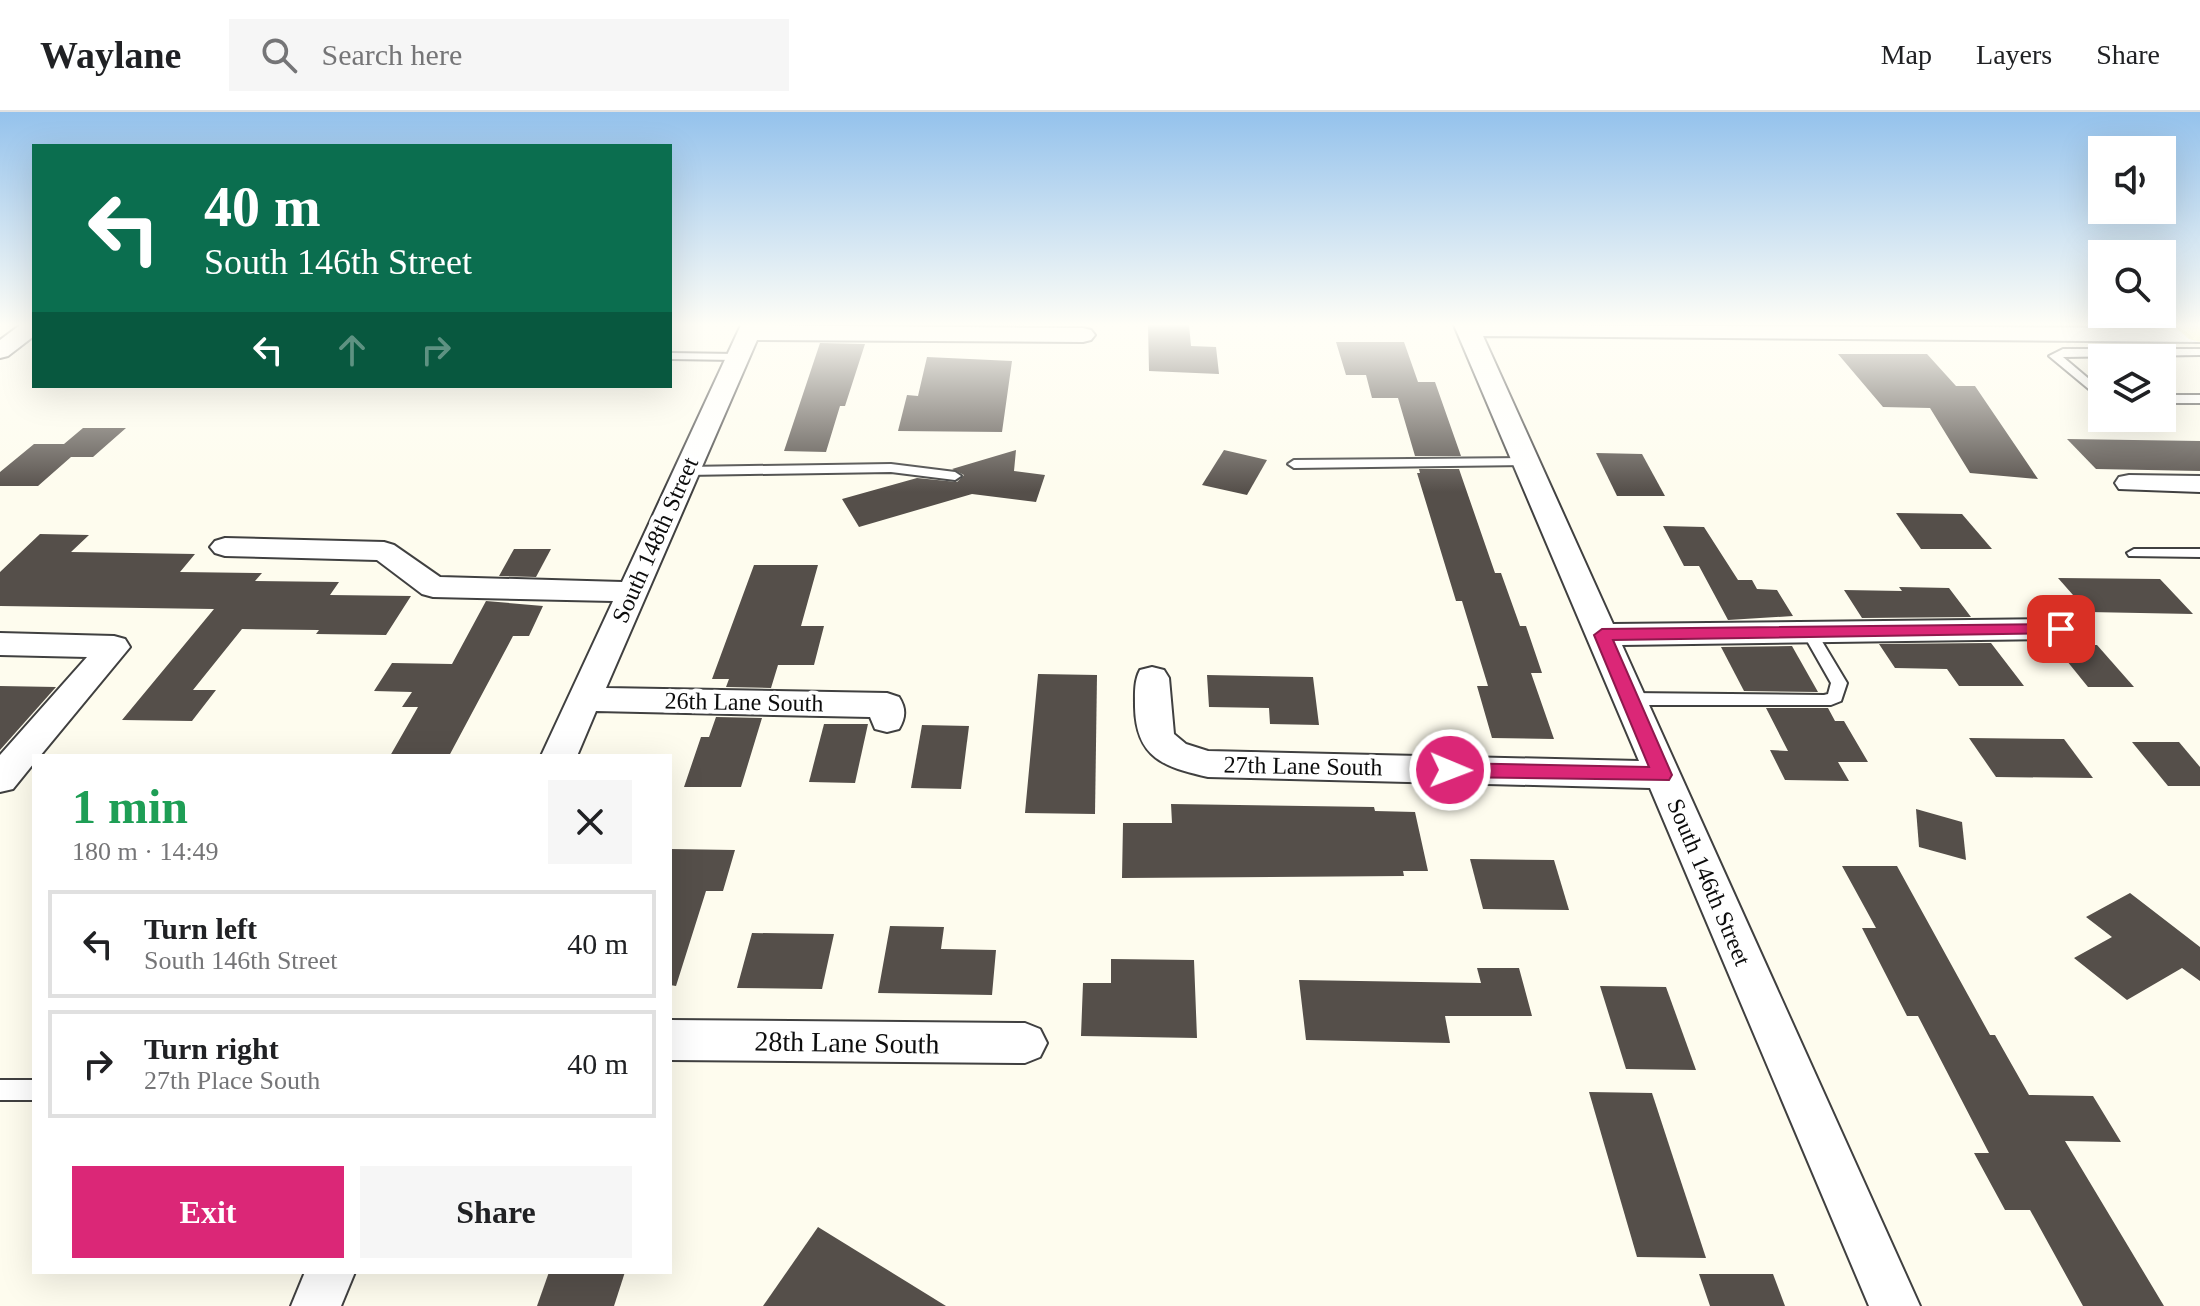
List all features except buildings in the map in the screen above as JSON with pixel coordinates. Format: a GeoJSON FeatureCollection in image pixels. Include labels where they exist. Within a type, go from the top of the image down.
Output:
{"type":"FeatureCollection","features":[{"type":"Feature","properties":{"kind":"street","name":"South 148th Street"},"geometry":{"type":"LineString","coordinates":[[560,754],[726,381]]}},
{"type":"Feature","properties":{"kind":"street","name":"South 146th Street"},"geometry":{"type":"LineString","coordinates":[[1491,381],[1895,1306]]}},
{"type":"Feature","properties":{"kind":"street"},"geometry":{"type":"LineString","coordinates":[[2129,483],[2200,484]]}},
{"type":"Feature","properties":{"kind":"street"},"geometry":{"type":"LineString","coordinates":[[225,547],[384,551],[433,587],[632,592]]}},
{"type":"Feature","properties":{"kind":"street"},"geometry":{"type":"LineString","coordinates":[[1602,635],[2061,629]]}},
{"type":"Feature","properties":{"kind":"street"},"geometry":{"type":"LineString","coordinates":[[0,644],[114,647],[0,779]]}},
{"type":"Feature","properties":{"kind":"street","name":"27th Lane South"},"geometry":{"type":"LineString","coordinates":[[1152,678],[1153,729],[1164,748],[1180,759],[1208,764],[1662,775]]}},
{"type":"Feature","properties":{"kind":"street","name":"26th Lane South"},"geometry":{"type":"LineString","coordinates":[[585,699],[887,705],[887,720]]}},
{"type":"Feature","properties":{"kind":"street","name":"28th Lane South"},"geometry":{"type":"LineString","coordinates":[[672,1040],[1025,1043]]}},
{"type":"Feature","properties":{"kind":"street"},"geometry":{"type":"LineString","coordinates":[[316,1306],[329,1274]]}},
{"type":"Feature","properties":{"kind":"lane"},"geometry":{"type":"LineString","coordinates":[[2176,399],[2200,399]]}},
{"type":"Feature","properties":{"kind":"lane"},"geometry":{"type":"LineString","coordinates":[[1294,464],[1527,462]]}},
{"type":"Feature","properties":{"kind":"lane"},"geometry":{"type":"LineString","coordinates":[[686,471],[891,468],[955,476]]}},
{"type":"Feature","properties":{"kind":"lane"},"geometry":{"type":"LineString","coordinates":[[2134,553],[2200,553]]}},
{"type":"Feature","properties":{"kind":"lane"},"geometry":{"type":"LineString","coordinates":[[1630,699],[1825,701],[1835,697],[1839,683],[1809,632]]}},
{"type":"Feature","properties":{"kind":"lane"},"geometry":{"type":"LineString","coordinates":[[0,1090],[32,1090]]}},
{"type":"Feature","properties":{"kind":"route"},"geometry":{"type":"LineString","coordinates":[[1450,770],[1662,775],[1602,635],[2061,629]]}}]}
